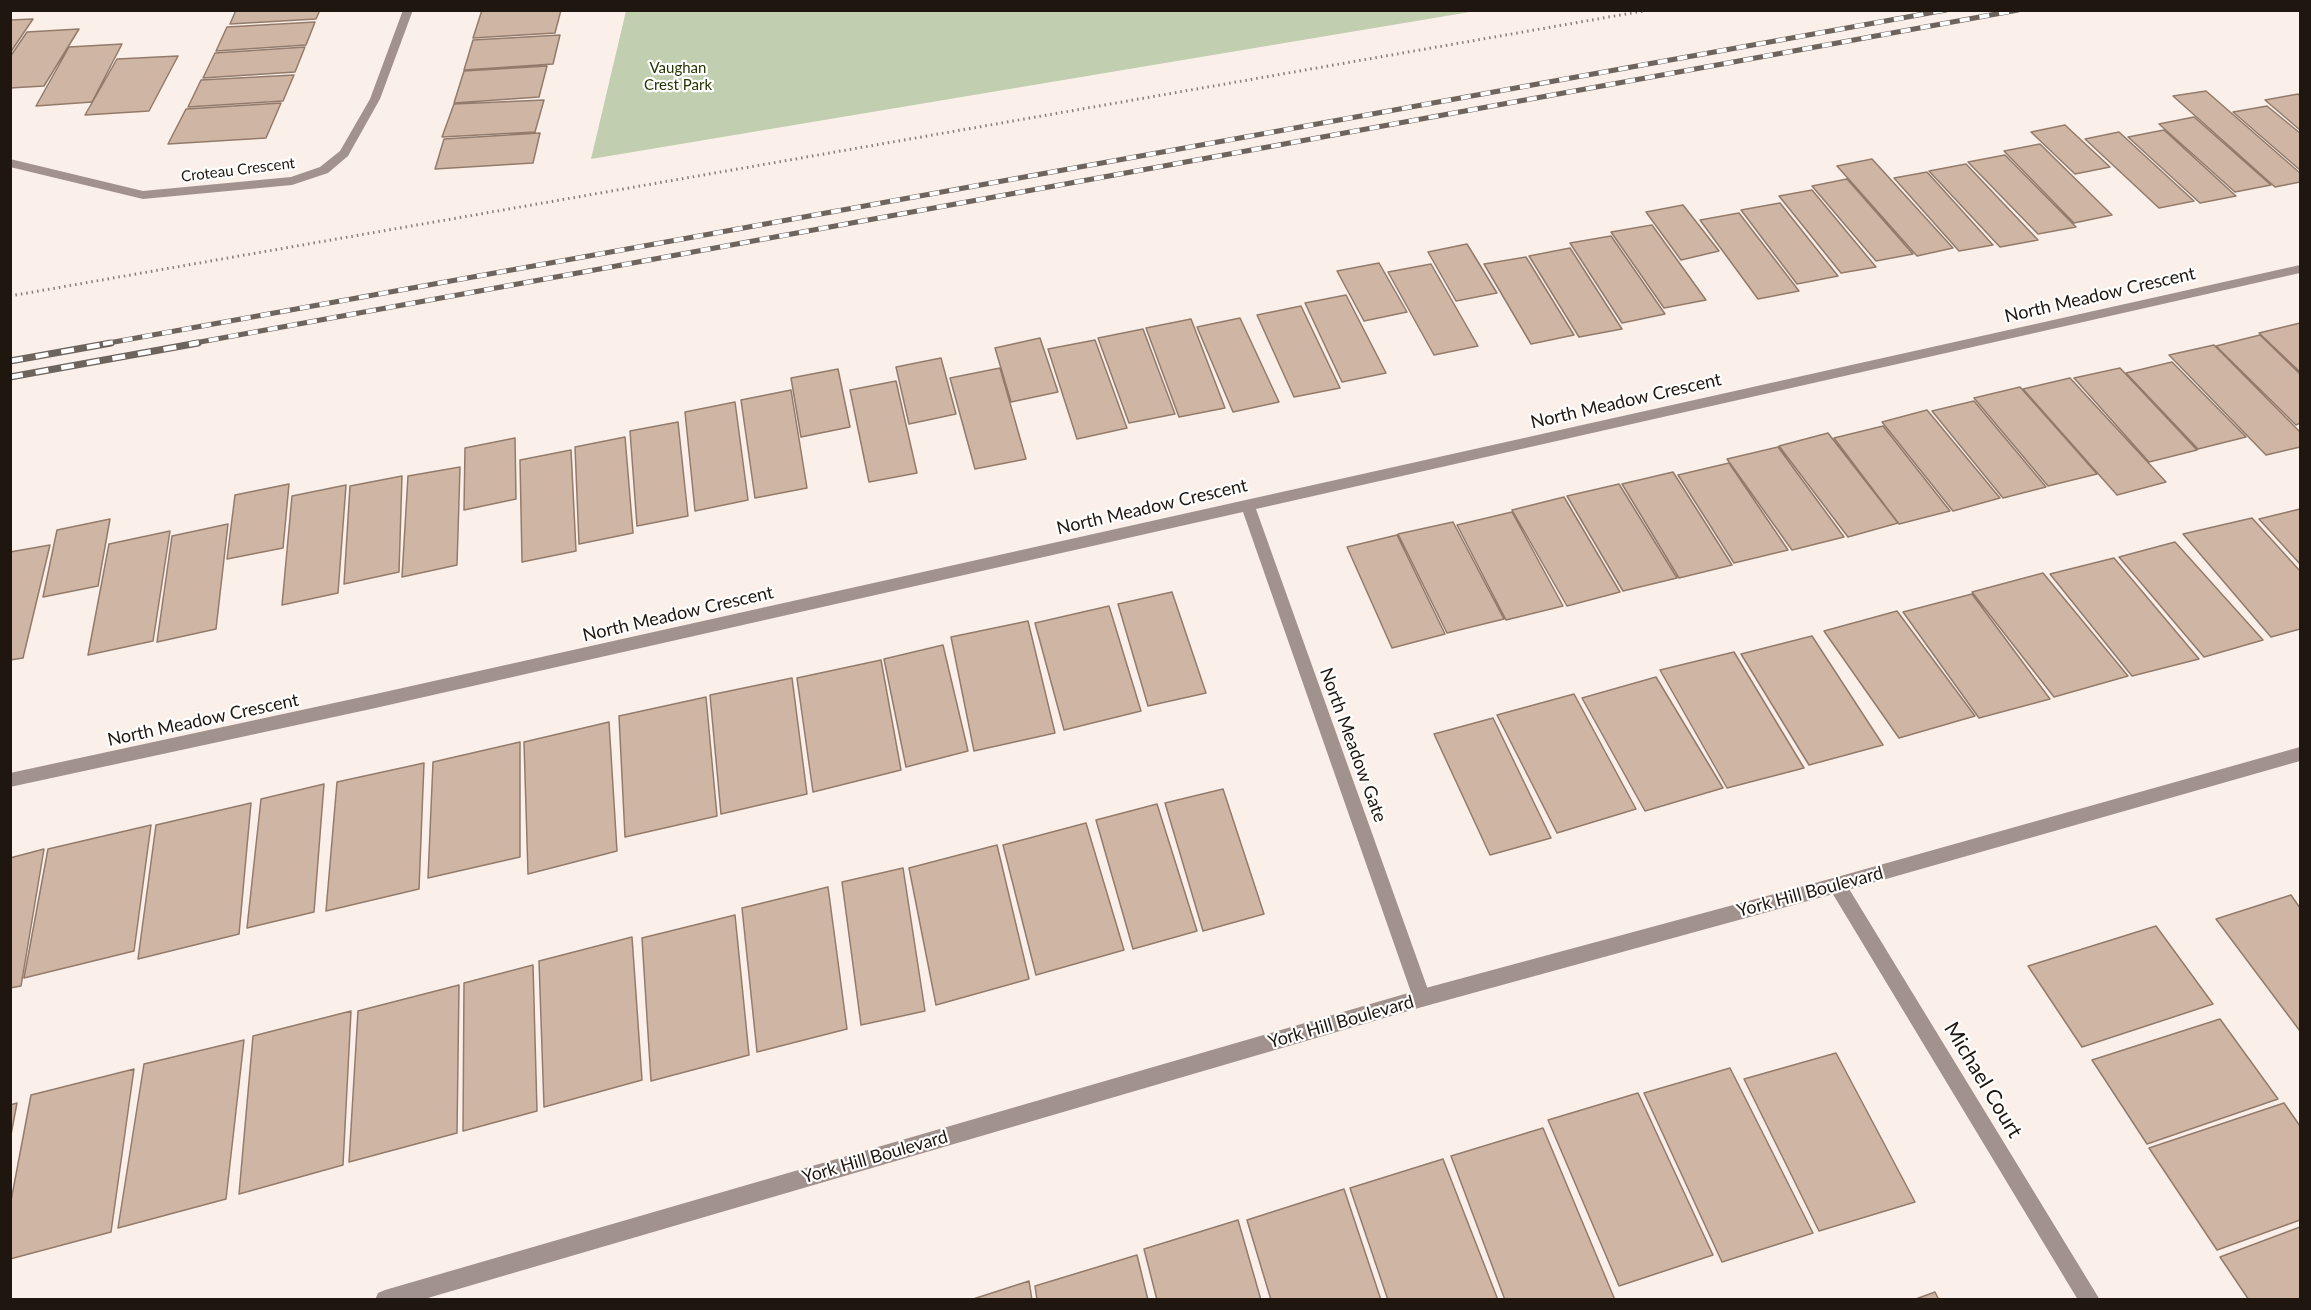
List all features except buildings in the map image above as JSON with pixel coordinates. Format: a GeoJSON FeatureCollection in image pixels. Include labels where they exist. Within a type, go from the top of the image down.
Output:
{"type":"FeatureCollection","features":[{"type":"Feature","properties":{"kind":"street","name":"Croteau Crescent"},"geometry":{"type":"LineString","coordinates":[[10,163],[142,195],[292,181],[324,170],[344,153],[375,99],[408,10]]}},
{"type":"Feature","properties":{"kind":"street","name":"North Meadow Crescent"},"geometry":{"type":"LineString","coordinates":[[10,780],[371,702],[2301,269]]}},
{"type":"Feature","properties":{"kind":"street","name":"North Meadow Gate"},"geometry":{"type":"LineString","coordinates":[[1247,504],[1422,998]]}},
{"type":"Feature","properties":{"kind":"street","name":"York Hill Boulevard"},"geometry":{"type":"LineString","coordinates":[[385,1299],[1422,998],[1838,885],[2301,754]]}},
{"type":"Feature","properties":{"kind":"street","name":"Michael Court"},"geometry":{"type":"LineString","coordinates":[[1838,885],[2090,1299]]}},
{"type":"Feature","properties":{"kind":"path"},"geometry":{"type":"LineString","coordinates":[[10,296],[1649,10]]}},
{"type":"Feature","properties":{"kind":"green space","name":"Vaughan Crest Park"},"geometry":{"type":"Polygon","coordinates":[[[626,10],[1476,11],[591,159],[626,10]]]}},
{"type":"Feature","properties":{"kind":"railway"},"geometry":{"type":"LineString","coordinates":[[103,344],[1946,10]]}},
{"type":"Feature","properties":{"kind":"railway"},"geometry":{"type":"LineString","coordinates":[[189,344],[2018,10]]}},
{"type":"Feature","properties":{"kind":"railway"},"geometry":{"type":"LineString","coordinates":[[10,361],[111,343]]}},
{"type":"Feature","properties":{"kind":"railway"},"geometry":{"type":"LineString","coordinates":[[10,377],[198,343]]}}]}
